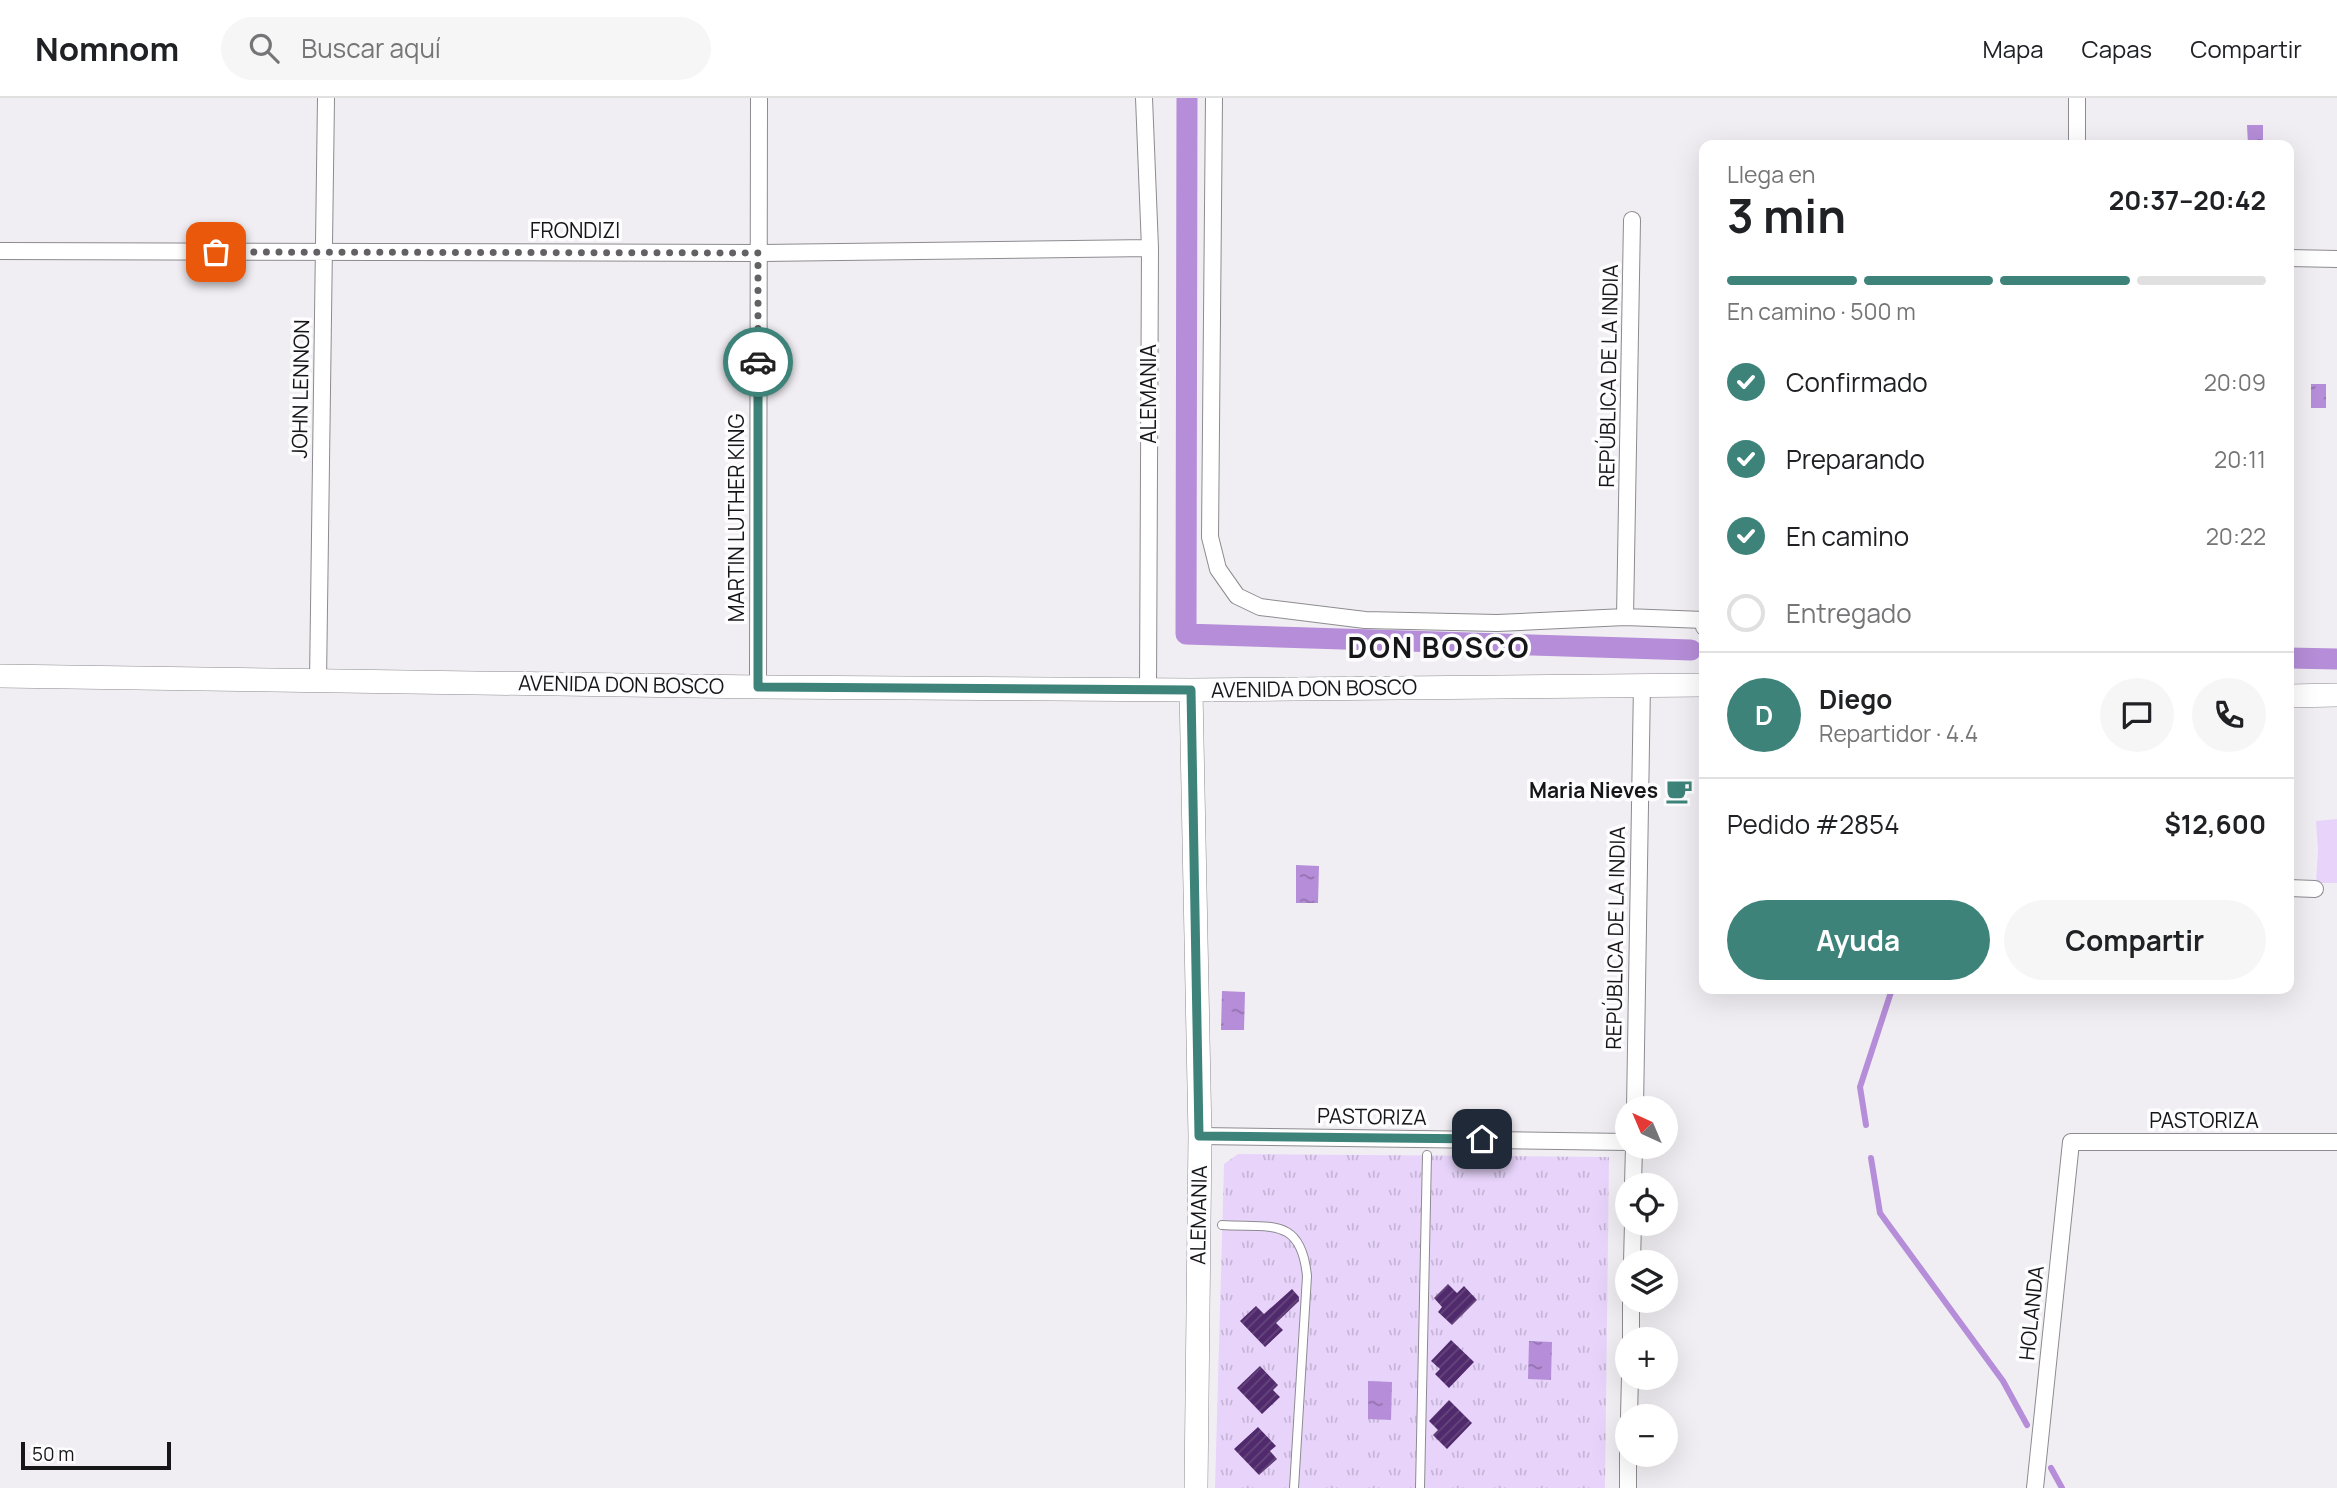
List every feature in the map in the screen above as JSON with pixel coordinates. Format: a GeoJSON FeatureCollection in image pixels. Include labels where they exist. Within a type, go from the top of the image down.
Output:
{"type":"FeatureCollection","features":[{"type":"Feature","properties":{"kind":"main road","name":"AVENIDA DON BOSCO"},"geometry":{"type":"LineString","coordinates":[[0,676],[1191,690],[1699,685]]}},
{"type":"Feature","properties":{"kind":"main road","name":"ALEMANIA"},"geometry":{"type":"LineString","coordinates":[[1191,690],[1199,1136],[1196,1488]]}},
{"type":"Feature","properties":{"kind":"main road"},"geometry":{"type":"LineString","coordinates":[[2294,696],[2337,695]]}},
{"type":"Feature","properties":{"kind":"street","name":"JOHN LENNON"},"geometry":{"type":"LineString","coordinates":[[318,681],[326,98]]}},
{"type":"Feature","properties":{"kind":"street","name":"MARTIN LUTHER KING"},"geometry":{"type":"LineString","coordinates":[[758,687],[759,98]]}},
{"type":"Feature","properties":{"kind":"street","name":"ALEMANIA"},"geometry":{"type":"LineString","coordinates":[[1144,98],[1150,248],[1148,689]]}},
{"type":"Feature","properties":{"kind":"street"},"geometry":{"type":"LineString","coordinates":[[1214,98],[1210,537],[1218,569],[1237,596],[1260,607],[1365,620],[1497,623],[1625,617],[1699,620]]}},
{"type":"Feature","properties":{"kind":"street"},"geometry":{"type":"LineString","coordinates":[[2077,98],[2077,140]]}},
{"type":"Feature","properties":{"kind":"street","name":"REPÚBLICA DE LA INDIA"},"geometry":{"type":"LineString","coordinates":[[1625,617],[1632,220]]}},
{"type":"Feature","properties":{"kind":"street","name":"FRONDIZI"},"geometry":{"type":"LineString","coordinates":[[0,251],[758,253],[1150,248]]}},
{"type":"Feature","properties":{"kind":"street"},"geometry":{"type":"LineString","coordinates":[[2294,258],[2337,259]]}},
{"type":"Feature","properties":{"kind":"street","name":"REPÚBLICA DE LA INDIA"},"geometry":{"type":"LineString","coordinates":[[1634,1096],[1642,684]]}},
{"type":"Feature","properties":{"kind":"street"},"geometry":{"type":"LineString","coordinates":[[2294,888],[2315,889]]}},
{"type":"Feature","properties":{"kind":"street","name":"PASTORIZA"},"geometry":{"type":"LineString","coordinates":[[1199,1136],[1615,1142]]}},
{"type":"Feature","properties":{"kind":"street","name":"PASTORIZA"},"geometry":{"type":"LineString","coordinates":[[2071,1142],[2337,1142]]}},
{"type":"Feature","properties":{"kind":"street","name":"HOLANDA"},"geometry":{"type":"LineString","coordinates":[[2035,1488],[2071,1142]]}},
{"type":"Feature","properties":{"kind":"street"},"geometry":{"type":"LineString","coordinates":[[1628,1488],[1629,1467]]}},
{"type":"Feature","properties":{"kind":"lane"},"geometry":{"type":"LineString","coordinates":[[1420,1488],[1427,1155]]}},
{"type":"Feature","properties":{"kind":"lane"},"geometry":{"type":"LineString","coordinates":[[1222,1225],[1282,1229],[1298,1240],[1305,1256],[1307,1276],[1294,1488]]}},
{"type":"Feature","properties":{"kind":"green space"},"geometry":{"type":"Polygon","coordinates":[[[2337,819],[2337,883],[2316,883],[2316,821],[2337,819]]]}},
{"type":"Feature","properties":{"kind":"green space"},"geometry":{"type":"Polygon","coordinates":[[[1238,1154],[1609,1157],[1605,1488],[1215,1488],[1224,1164],[1238,1154]]]}},
{"type":"Feature","properties":{"kind":"water"},"geometry":{"type":"Polygon","coordinates":[[[2247,125],[2263,125],[2263,140],[2248,140],[2247,125]]]}},
{"type":"Feature","properties":{"kind":"water"},"geometry":{"type":"Polygon","coordinates":[[[2311,384],[2326,384],[2326,408],[2311,408],[2311,384]]]}},
{"type":"Feature","properties":{"kind":"water"},"geometry":{"type":"Polygon","coordinates":[[[1296,865],[1319,866],[1318,903],[1296,903],[1296,865]]]}},
{"type":"Feature","properties":{"kind":"water"},"geometry":{"type":"Polygon","coordinates":[[[1222,991],[1245,992],[1244,1030],[1221,1030],[1222,991]]]}},
{"type":"Feature","properties":{"kind":"water"},"geometry":{"type":"Polygon","coordinates":[[[1529,1341],[1552,1342],[1551,1380],[1528,1379],[1529,1341]]]}},
{"type":"Feature","properties":{"kind":"water"},"geometry":{"type":"Polygon","coordinates":[[[1368,1381],[1392,1382],[1391,1420],[1368,1419],[1368,1381]]]}},
{"type":"Feature","properties":{"kind":"building"},"geometry":{"type":"Polygon","coordinates":[[[1448,1284],[1457,1293],[1464,1286],[1477,1300],[1452,1325],[1438,1312],[1442,1307],[1434,1298],[1448,1284]]]}},
{"type":"Feature","properties":{"kind":"building"},"geometry":{"type":"Polygon","coordinates":[[[1292,1289],[1299,1301],[1276,1323],[1283,1330],[1265,1347],[1240,1321],[1256,1306],[1264,1314],[1292,1289]]]}},
{"type":"Feature","properties":{"kind":"building"},"geometry":{"type":"Polygon","coordinates":[[[1451,1340],[1474,1362],[1449,1388],[1435,1374],[1440,1369],[1431,1361],[1451,1340]]]}},
{"type":"Feature","properties":{"kind":"building"},"geometry":{"type":"Polygon","coordinates":[[[1260,1366],[1278,1385],[1273,1390],[1280,1397],[1262,1414],[1237,1388],[1260,1366]]]}},
{"type":"Feature","properties":{"kind":"building"},"geometry":{"type":"Polygon","coordinates":[[[1449,1400],[1472,1423],[1447,1449],[1433,1435],[1438,1430],[1429,1421],[1449,1400]]]}},
{"type":"Feature","properties":{"kind":"building"},"geometry":{"type":"Polygon","coordinates":[[[1258,1427],[1276,1446],[1270,1451],[1277,1459],[1259,1475],[1234,1449],[1258,1427]]]}},
{"type":"Feature","properties":{"kind":"waterway"},"geometry":{"type":"LineString","coordinates":[[1187,98],[1186,634],[1691,650]]}},
{"type":"Feature","properties":{"kind":"waterway"},"geometry":{"type":"LineString","coordinates":[[2294,658],[2337,659]]}},
{"type":"Feature","properties":{"kind":"waterway"},"geometry":{"type":"LineString","coordinates":[[1866,1125],[1860,1087],[1890,994]]}},
{"type":"Feature","properties":{"kind":"waterway"},"geometry":{"type":"LineString","coordinates":[[1871,1158],[1880,1213],[2003,1381],[2027,1425]]}},
{"type":"Feature","properties":{"kind":"waterway"},"geometry":{"type":"LineString","coordinates":[[2051,1468],[2062,1488]]}},
{"type":"Feature","properties":{"kind":"way so far"},"geometry":{"type":"LineString","coordinates":[[216,252],[758,253],[758,362]]}},
{"type":"Feature","properties":{"kind":"place","name":"Maria Nieves"},"geometry":{"type":"Point","coordinates":[1679,791]}},
{"type":"Feature","properties":{"kind":"district","name":"DON BOSCO"},"geometry":{"type":"Point","coordinates":[1439,648]}},
{"type":"Feature","properties":{"kind":"route"},"geometry":{"type":"LineString","coordinates":[[758,362],[758,687],[1191,690],[1199,1136],[1482,1139]]}}]}
